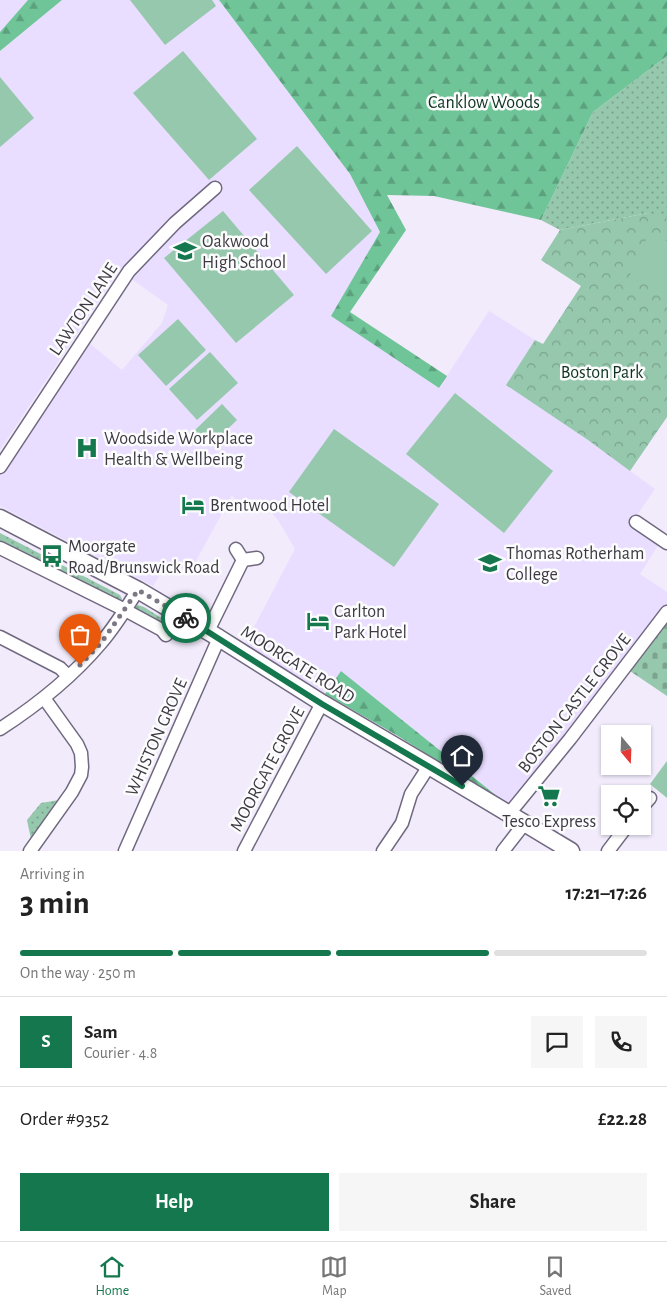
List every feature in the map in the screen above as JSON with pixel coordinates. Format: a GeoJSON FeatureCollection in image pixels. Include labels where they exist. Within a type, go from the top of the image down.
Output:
{"type":"FeatureCollection","features":[{"type":"Feature","properties":{"kind":"main road","name":"MOORGATE ROAD"},"geometry":{"type":"LineString","coordinates":[[0,518],[138,590],[213,634],[322,704],[570,851]]}},
{"type":"Feature","properties":{"kind":"street","name":"LAWTON LANE"},"geometry":{"type":"LineString","coordinates":[[0,467],[129,271],[175,223],[216,188]]}},
{"type":"Feature","properties":{"kind":"street"},"geometry":{"type":"LineString","coordinates":[[636,522],[667,543]]}},
{"type":"Feature","properties":{"kind":"street"},"geometry":{"type":"LineString","coordinates":[[0,548],[125,610],[162,630],[166,635]]}},
{"type":"Feature","properties":{"kind":"street","name":"WHISTON GROVE"},"geometry":{"type":"LineString","coordinates":[[125,851],[213,634],[240,554],[257,558]]}},
{"type":"Feature","properties":{"kind":"street"},"geometry":{"type":"LineString","coordinates":[[0,729],[44,698],[101,643],[138,590]]}},
{"type":"Feature","properties":{"kind":"street","name":"BOSTON CASTLE GROVE"},"geometry":{"type":"LineString","coordinates":[[508,815],[570,739],[667,612]]}},
{"type":"Feature","properties":{"kind":"street"},"geometry":{"type":"LineString","coordinates":[[0,638],[60,668],[68,676]]}},
{"type":"Feature","properties":{"kind":"street"},"geometry":{"type":"LineString","coordinates":[[30,851],[72,792],[81,775],[82,767],[77,744],[44,698]]}},
{"type":"Feature","properties":{"kind":"street","name":"MOORGATE GROVE"},"geometry":{"type":"LineString","coordinates":[[244,851],[322,704]]}},
{"type":"Feature","properties":{"kind":"street"},"geometry":{"type":"LineString","coordinates":[[383,851],[402,823],[412,794],[429,766]]}},
{"type":"Feature","properties":{"kind":"street"},"geometry":{"type":"LineString","coordinates":[[503,851],[524,824]]}},
{"type":"Feature","properties":{"kind":"street"},"geometry":{"type":"LineString","coordinates":[[608,851],[620,835]]}},
{"type":"Feature","properties":{"kind":"shaded area"},"geometry":{"type":"Polygon","coordinates":[[[0,0],[28,0],[0,32],[0,0]]]}},
{"type":"Feature","properties":{"kind":"shaded area"},"geometry":{"type":"Polygon","coordinates":[[[62,0],[219,0],[350,174],[380,232],[332,316],[439,388],[489,311],[535,340],[506,385],[588,440],[655,489],[630,525],[659,544],[640,574],[667,592],[667,604],[567,735],[508,805],[341,671],[325,694],[293,676],[245,644],[295,549],[278,520],[269,510],[257,509],[246,513],[232,495],[191,570],[166,565],[153,586],[0,506],[0,476],[88,342],[122,370],[162,323],[168,305],[119,270],[0,450],[0,51],[62,0]]]}},
{"type":"Feature","properties":{"kind":"green space"},"geometry":{"type":"Polygon","coordinates":[[[28,0],[62,0],[0,51],[0,32],[28,0]]]}},
{"type":"Feature","properties":{"kind":"green space"},"geometry":{"type":"Polygon","coordinates":[[[130,0],[212,0],[216,6],[165,45],[130,0]]]}},
{"type":"Feature","properties":{"kind":"green space","name":"Canklow Woods"},"geometry":{"type":"Polygon","coordinates":[[[219,0],[667,0],[667,56],[593,112],[541,220],[434,196],[387,195],[406,230],[350,312],[447,376],[439,388],[331,316],[380,232],[350,174],[219,0]]]}},
{"type":"Feature","properties":{"kind":"green space"},"geometry":{"type":"Polygon","coordinates":[[[183,51],[257,139],[209,180],[133,93],[183,51]]]}},
{"type":"Feature","properties":{"kind":"green space"},"geometry":{"type":"Polygon","coordinates":[[[667,56],[667,225],[648,213],[560,230],[541,220],[593,112],[667,56]]]}},
{"type":"Feature","properties":{"kind":"green space"},"geometry":{"type":"Polygon","coordinates":[[[0,77],[34,118],[0,147],[0,77]]]}},
{"type":"Feature","properties":{"kind":"green space"},"geometry":{"type":"Polygon","coordinates":[[[297,146],[372,231],[326,274],[249,190],[297,146]]]}},
{"type":"Feature","properties":{"kind":"green space"},"geometry":{"type":"Polygon","coordinates":[[[223,211],[294,295],[236,343],[164,258],[223,211]]]}},
{"type":"Feature","properties":{"kind":"green space","name":"Boston Park"},"geometry":{"type":"Polygon","coordinates":[[[648,213],[667,219],[667,417],[630,471],[588,440],[506,385],[535,340],[543,344],[581,286],[541,260],[560,230],[648,213]]]}},
{"type":"Feature","properties":{"kind":"green space"},"geometry":{"type":"Polygon","coordinates":[[[649,233],[667,241],[667,294],[629,277],[649,233]]]}},
{"type":"Feature","properties":{"kind":"green space"},"geometry":{"type":"Polygon","coordinates":[[[178,319],[206,350],[166,386],[138,355],[178,319]]]}},
{"type":"Feature","properties":{"kind":"green space"},"geometry":{"type":"Polygon","coordinates":[[[210,352],[238,383],[197,420],[169,389],[210,352]]]}},
{"type":"Feature","properties":{"kind":"green space"},"geometry":{"type":"Polygon","coordinates":[[[455,393],[553,471],[504,533],[406,454],[455,393]]]}},
{"type":"Feature","properties":{"kind":"green space"},"geometry":{"type":"Polygon","coordinates":[[[222,404],[237,420],[209,447],[194,431],[222,404]]]}},
{"type":"Feature","properties":{"kind":"green space"},"geometry":{"type":"Polygon","coordinates":[[[334,429],[439,504],[394,567],[289,492],[334,429]]]}},
{"type":"Feature","properties":{"kind":"green space"},"geometry":{"type":"Polygon","coordinates":[[[0,533],[120,595],[121,603],[0,543],[0,533]]]}},
{"type":"Feature","properties":{"kind":"green space"},"geometry":{"type":"Polygon","coordinates":[[[138,605],[174,626],[170,631],[134,610],[138,605]]]}},
{"type":"Feature","properties":{"kind":"green space"},"geometry":{"type":"Polygon","coordinates":[[[667,622],[667,696],[630,671],[667,622]]]}},
{"type":"Feature","properties":{"kind":"green space"},"geometry":{"type":"Polygon","coordinates":[[[341,671],[508,805],[398,736],[325,694],[341,671]]]}},
{"type":"Feature","properties":{"kind":"green space"},"geometry":{"type":"Polygon","coordinates":[[[667,761],[667,798],[650,784],[667,761]]]}},
{"type":"Feature","properties":{"kind":"green space"},"geometry":{"type":"Polygon","coordinates":[[[59,800],[31,839],[27,820],[41,803],[59,800]]]}},
{"type":"Feature","properties":{"kind":"way so far"},"geometry":{"type":"LineString","coordinates":[[80,665],[112,629],[138,590],[186,618]]}},
{"type":"Feature","properties":{"kind":"place","name":"Oakwood High School"},"geometry":{"type":"Point","coordinates":[185,251]}},
{"type":"Feature","properties":{"kind":"place","name":"Woodside Workplace Health & Wellbeing"},"geometry":{"type":"Point","coordinates":[87,448]}},
{"type":"Feature","properties":{"kind":"place","name":"Brentwood Hotel"},"geometry":{"type":"Point","coordinates":[193,505]}},
{"type":"Feature","properties":{"kind":"place","name":"Moorgate Road/Brunswick Road"},"geometry":{"type":"Point","coordinates":[52,556]}},
{"type":"Feature","properties":{"kind":"place","name":"Thomas Rotherham College"},"geometry":{"type":"Point","coordinates":[490,563]}},
{"type":"Feature","properties":{"kind":"place","name":"Carlton Park Hotel"},"geometry":{"type":"Point","coordinates":[318,621]}},
{"type":"Feature","properties":{"kind":"place","name":"Tesco Express"},"geometry":{"type":"Point","coordinates":[549,796]}},
{"type":"Feature","properties":{"kind":"route"},"geometry":{"type":"LineString","coordinates":[[186,618],[322,704],[462,786]]}}]}
